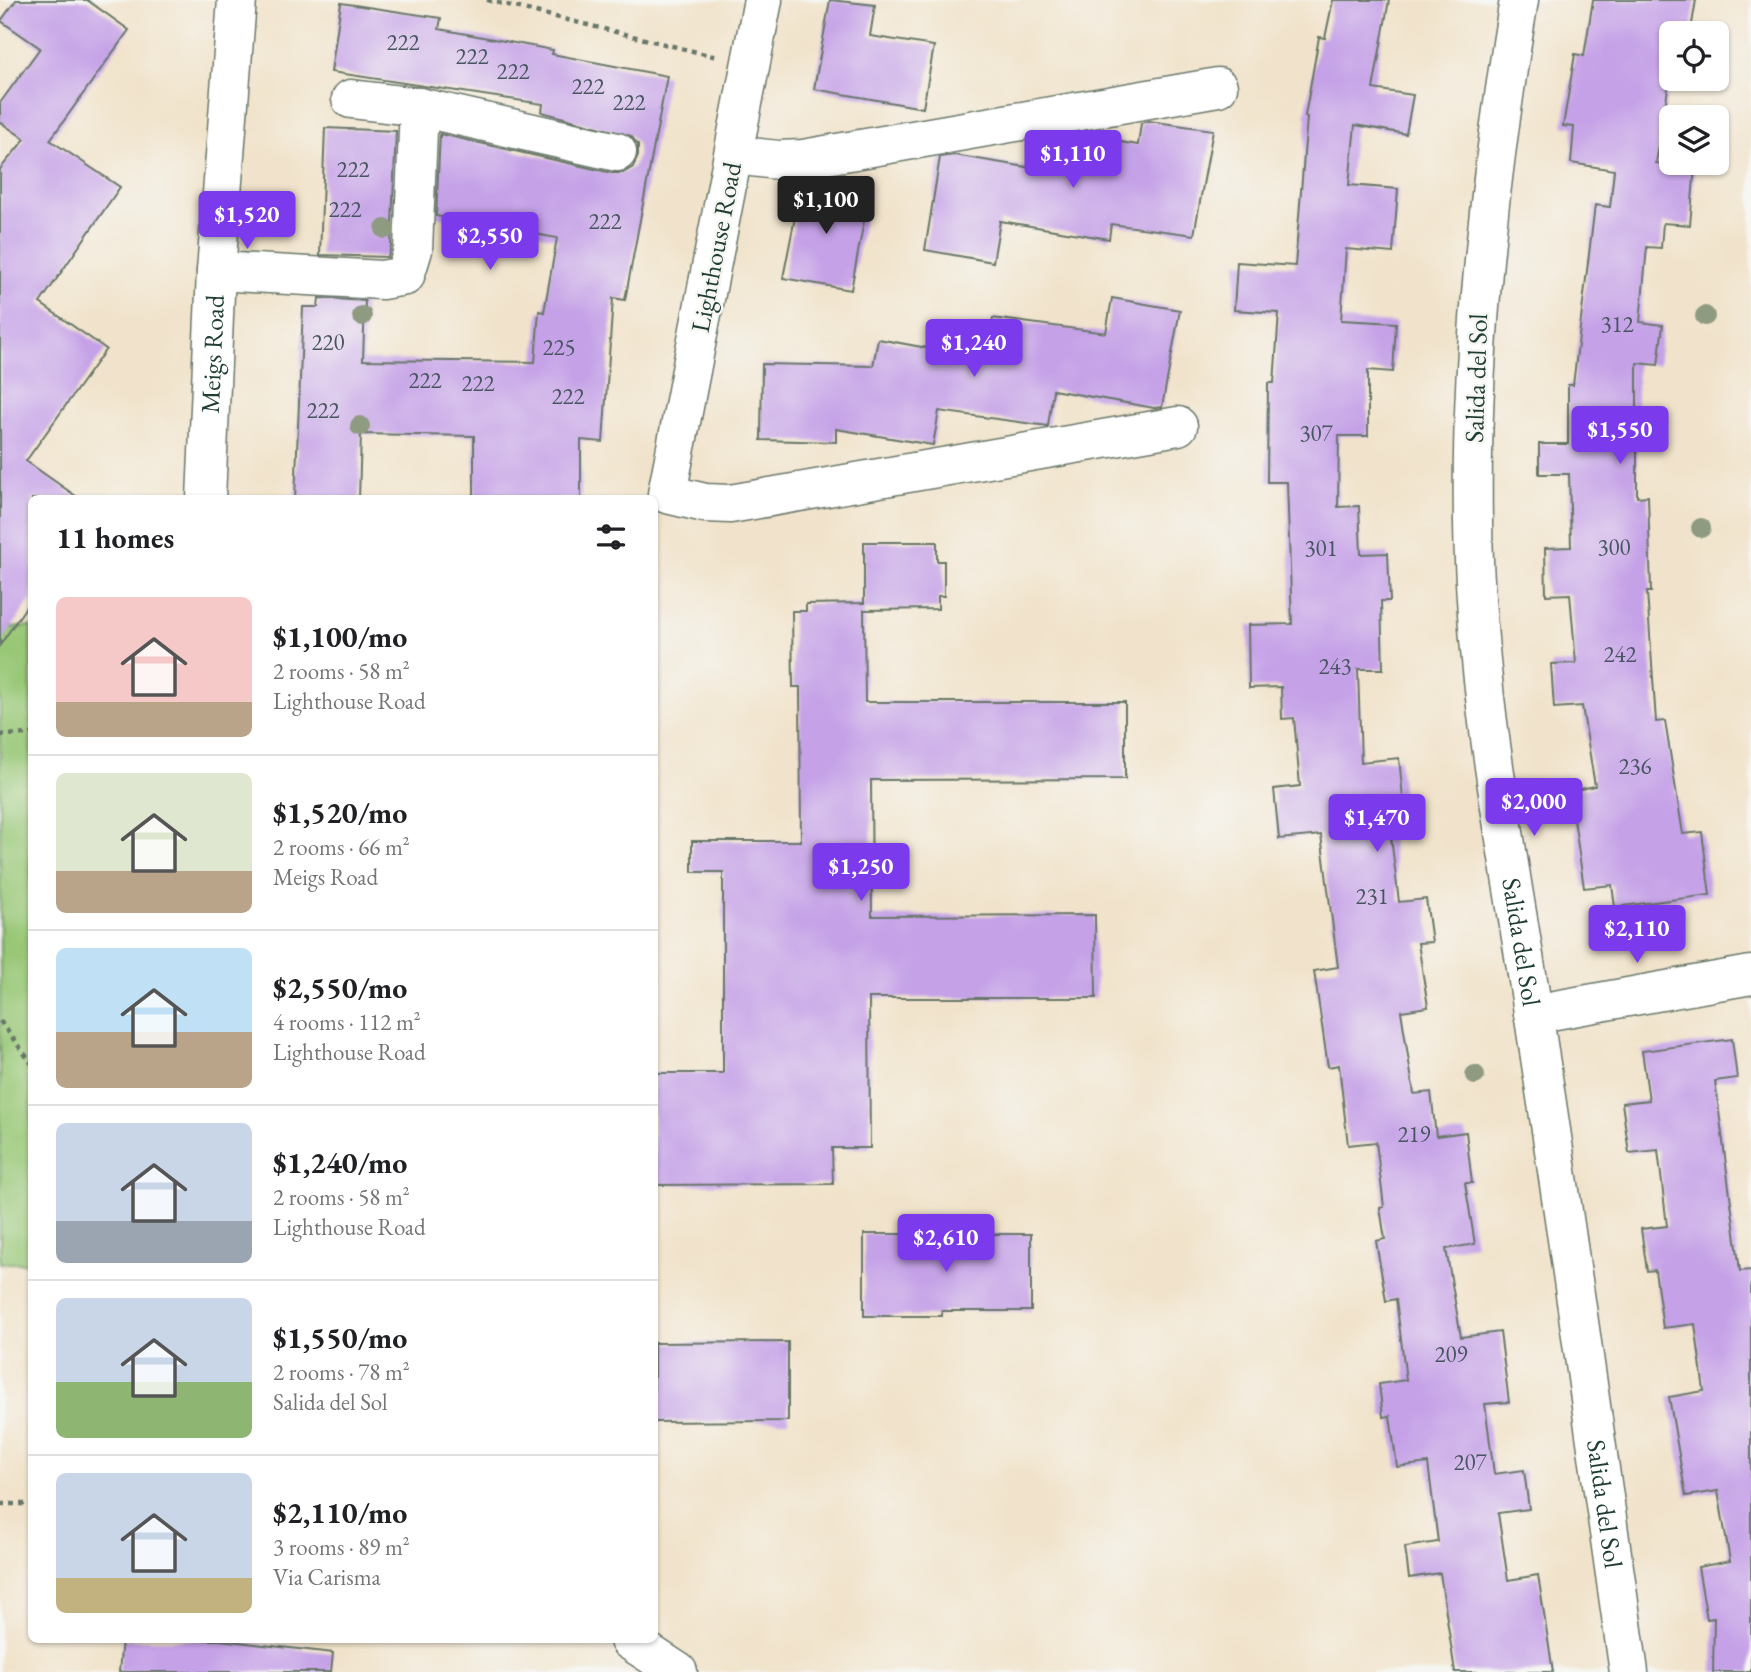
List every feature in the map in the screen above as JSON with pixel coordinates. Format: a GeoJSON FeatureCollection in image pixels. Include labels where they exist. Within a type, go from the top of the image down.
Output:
{"type":"FeatureCollection","features":[{"type":"Feature","properties":{"kind":"street","name":"Meigs Road"},"geometry":{"type":"LineString","coordinates":[[206,495],[216,271],[237,0]]}},
{"type":"Feature","properties":{"kind":"street","name":"Lighthouse Road"},"geometry":{"type":"LineString","coordinates":[[764,0],[667,494],[705,503],[730,504],[1178,426]]}},
{"type":"Feature","properties":{"kind":"street","name":"Salida del Sol"},"geometry":{"type":"LineString","coordinates":[[1519,0],[1493,160],[1480,282],[1473,403],[1473,525],[1479,647],[1490,752],[1533,1014],[1629,1672]]}},
{"type":"Feature","properties":{"kind":"street"},"geometry":{"type":"LineString","coordinates":[[734,155],[778,160],[803,159],[1218,87]]}},
{"type":"Feature","properties":{"kind":"street"},"geometry":{"type":"LineString","coordinates":[[351,99],[419,107],[617,152]]}},
{"type":"Feature","properties":{"kind":"street"},"geometry":{"type":"LineString","coordinates":[[216,271],[382,280],[405,276],[413,250],[419,107]]}},
{"type":"Feature","properties":{"kind":"street"},"geometry":{"type":"LineString","coordinates":[[1533,1014],[1751,975]]}},
{"type":"Feature","properties":{"kind":"street"},"geometry":{"type":"LineString","coordinates":[[634,1643],[678,1672]]}},
{"type":"Feature","properties":{"kind":"path"},"geometry":{"type":"LineString","coordinates":[[487,0],[750,65]]}},
{"type":"Feature","properties":{"kind":"path"},"geometry":{"type":"LineString","coordinates":[[0,735],[28,734]]}},
{"type":"Feature","properties":{"kind":"path"},"geometry":{"type":"LineString","coordinates":[[0,1021],[28,1059]]}},
{"type":"Feature","properties":{"kind":"path"},"geometry":{"type":"LineString","coordinates":[[0,1504],[28,1504]]}},
{"type":"Feature","properties":{"kind":"green space"},"geometry":{"type":"Polygon","coordinates":[[[28,626],[28,1263],[0,1263],[0,629],[28,626]]]}},
{"type":"Feature","properties":{"kind":"building"},"geometry":{"type":"Polygon","coordinates":[[[16,0],[87,0],[129,30],[50,140],[120,187],[40,303],[106,349],[26,461],[74,495],[28,495],[28,604],[0,645],[0,169],[25,139],[0,122],[0,103],[40,48],[1,21],[16,0]]]}},
{"type":"Feature","properties":{"kind":"building"},"geometry":{"type":"Polygon","coordinates":[[[830,0],[875,5],[870,36],[934,46],[923,108],[814,89],[830,0]]]}},
{"type":"Feature","properties":{"kind":"building"},"geometry":{"type":"Polygon","coordinates":[[[1333,0],[1389,0],[1373,89],[1413,95],[1406,134],[1355,125],[1349,185],[1398,189],[1393,253],[1346,249],[1341,320],[1396,323],[1393,372],[1368,370],[1368,436],[1339,436],[1338,507],[1359,506],[1361,554],[1388,553],[1390,601],[1381,601],[1383,669],[1358,669],[1361,762],[1399,758],[1406,828],[1390,829],[1399,902],[1426,899],[1432,942],[1418,943],[1428,1007],[1401,1011],[1414,1094],[1431,1092],[1436,1136],[1466,1132],[1472,1183],[1465,1183],[1475,1244],[1446,1249],[1461,1337],[1500,1332],[1509,1402],[1485,1404],[1494,1474],[1524,1470],[1529,1509],[1498,1513],[1508,1580],[1538,1575],[1553,1672],[1455,1672],[1440,1573],[1409,1578],[1405,1547],[1438,1542],[1428,1463],[1397,1467],[1390,1416],[1383,1417],[1379,1384],[1406,1380],[1396,1299],[1386,1301],[1376,1241],[1385,1239],[1380,1208],[1384,1207],[1376,1142],[1348,1145],[1339,1065],[1328,1067],[1314,971],[1338,967],[1321,835],[1279,839],[1274,789],[1300,786],[1294,718],[1282,719],[1281,687],[1249,688],[1248,625],[1292,624],[1287,482],[1267,482],[1268,383],[1274,383],[1279,313],[1234,310],[1237,262],[1295,266],[1305,116],[1319,37],[1325,38],[1333,0]]]}},
{"type":"Feature","properties":{"kind":"building"},"geometry":{"type":"Polygon","coordinates":[[[1593,0],[1696,0],[1692,21],[1659,21],[1659,91],[1668,91],[1665,105],[1659,105],[1656,163],[1659,163],[1659,175],[1694,175],[1690,225],[1663,223],[1661,248],[1647,247],[1640,322],[1663,325],[1658,365],[1637,363],[1637,497],[1648,496],[1651,592],[1647,592],[1656,722],[1665,721],[1683,834],[1702,832],[1710,895],[1615,907],[1612,885],[1584,888],[1570,791],[1595,786],[1582,706],[1554,708],[1551,664],[1576,663],[1570,594],[1546,595],[1545,548],[1571,547],[1569,474],[1539,474],[1539,444],[1568,444],[1568,385],[1573,385],[1595,205],[1610,207],[1614,170],[1571,163],[1574,127],[1563,126],[1575,54],[1584,56],[1593,0]]]}},
{"type":"Feature","properties":{"kind":"building"},"geometry":{"type":"Polygon","coordinates":[[[341,3],[441,18],[439,29],[553,50],[552,54],[667,76],[625,300],[613,298],[603,442],[581,440],[581,495],[474,495],[474,436],[361,434],[359,495],[295,495],[303,307],[318,307],[319,298],[365,301],[363,360],[535,362],[539,311],[544,312],[557,238],[436,216],[440,134],[612,173],[623,173],[633,167],[638,156],[638,145],[631,136],[542,112],[543,104],[331,72],[341,3]]]}},
{"type":"Feature","properties":{"kind":"building"},"geometry":{"type":"Polygon","coordinates":[[[1149,121],[1213,130],[1194,235],[1111,224],[1109,239],[1000,221],[993,262],[925,250],[940,157],[954,155],[1050,171],[1056,137],[1075,134],[1138,145],[1141,123],[1149,121]]]}},
{"type":"Feature","properties":{"kind":"building"},"geometry":{"type":"Polygon","coordinates":[[[325,128],[396,131],[391,246],[388,257],[320,255],[325,128]]]}},
{"type":"Feature","properties":{"kind":"building"},"geometry":{"type":"Polygon","coordinates":[[[802,182],[869,194],[851,290],[783,278],[802,182]]]}},
{"type":"Feature","properties":{"kind":"building"},"geometry":{"type":"Polygon","coordinates":[[[1112,298],[1180,310],[1162,407],[1154,408],[1053,390],[1048,426],[939,411],[933,445],[836,429],[836,442],[761,440],[762,364],[873,366],[878,339],[987,359],[993,318],[1106,333],[1112,298]]]}},
{"type":"Feature","properties":{"kind":"building"},"geometry":{"type":"Polygon","coordinates":[[[864,542],[937,542],[937,561],[944,561],[944,596],[938,596],[938,609],[864,610],[865,702],[1125,702],[1125,779],[871,780],[872,916],[1095,915],[1096,998],[869,998],[870,1148],[832,1148],[833,1184],[658,1185],[658,1073],[723,1073],[723,872],[692,872],[692,841],[801,841],[800,687],[793,687],[792,611],[806,611],[806,604],[864,603],[864,542]]]}},
{"type":"Feature","properties":{"kind":"building"},"geometry":{"type":"Polygon","coordinates":[[[1732,1039],[1737,1078],[1715,1081],[1740,1271],[1751,1270],[1751,1672],[1713,1672],[1714,1618],[1707,1619],[1698,1567],[1730,1561],[1718,1491],[1686,1496],[1669,1397],[1704,1391],[1695,1324],[1663,1328],[1655,1270],[1647,1271],[1641,1229],[1667,1226],[1658,1150],[1629,1153],[1622,1103],[1649,1100],[1642,1051],[1732,1039]]]}},
{"type":"Feature","properties":{"kind":"building"},"geometry":{"type":"Polygon","coordinates":[[[864,1234],[1031,1234],[1031,1311],[942,1311],[942,1316],[864,1316],[864,1234]]]}},
{"type":"Feature","properties":{"kind":"building"},"geometry":{"type":"Polygon","coordinates":[[[788,1342],[788,1421],[658,1422],[658,1343],[788,1342]]]}},
{"type":"Feature","properties":{"kind":"building"},"geometry":{"type":"Polygon","coordinates":[[[122,1643],[246,1643],[333,1653],[331,1672],[119,1672],[122,1643]]]}}]}
